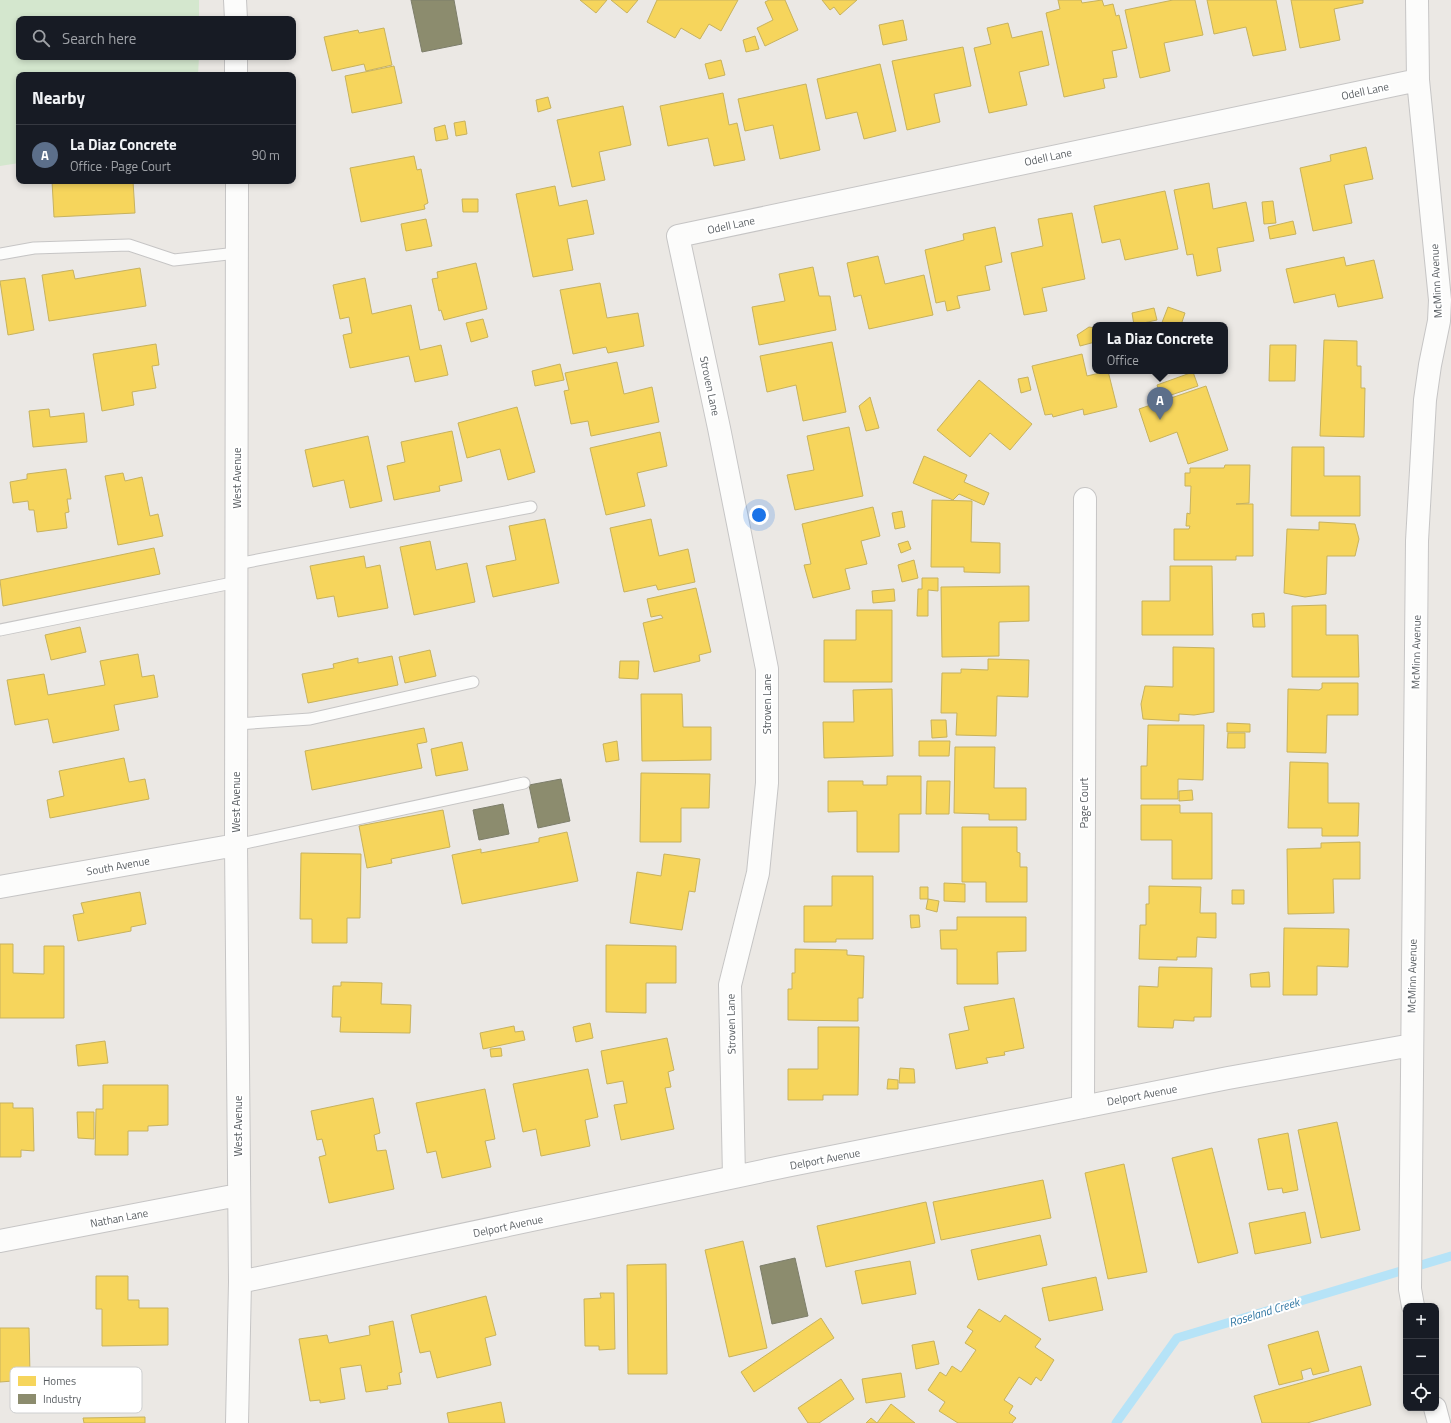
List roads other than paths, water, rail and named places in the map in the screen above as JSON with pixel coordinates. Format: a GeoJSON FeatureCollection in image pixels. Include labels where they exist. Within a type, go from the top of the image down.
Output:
{"type":"FeatureCollection","features":[{"type":"Feature","properties":{"kind":"street"},"geometry":{"type":"LineString","coordinates":[[235,0],[236,16]]}},
{"type":"Feature","properties":{"kind":"street","name":"McMinn Avenue"},"geometry":{"type":"LineString","coordinates":[[1412,1297],[1412,1045],[1417,541],[1425,400],[1439,321],[1440,300],[1418,80],[1417,0]]}},
{"type":"Feature","properties":{"kind":"street"},"geometry":{"type":"LineString","coordinates":[[236,60],[236,72]]}},
{"type":"Feature","properties":{"kind":"street","name":"Odell Lane"},"geometry":{"type":"LineString","coordinates":[[678,236],[1418,80]]}},
{"type":"Feature","properties":{"kind":"street","name":"West Avenue"},"geometry":{"type":"LineString","coordinates":[[237,184],[236,845],[238,1195],[240,1282],[237,1423]]}},
{"type":"Feature","properties":{"kind":"street","name":"Stroven Lane"},"geometry":{"type":"LineString","coordinates":[[678,236],[719,428],[767,669],[767,783],[758,873],[730,986],[734,1177]]}},
{"type":"Feature","properties":{"kind":"street","name":"Page Court"},"geometry":{"type":"LineString","coordinates":[[1083,1107],[1086,499]]}},
{"type":"Feature","properties":{"kind":"street","name":"South Avenue"},"geometry":{"type":"LineString","coordinates":[[0,887],[236,845]]}},
{"type":"Feature","properties":{"kind":"street","name":"Delport Avenue"},"geometry":{"type":"LineString","coordinates":[[240,1282],[734,1177],[1369,1051],[1412,1045]]}},
{"type":"Feature","properties":{"kind":"street","name":"Nathan Lane"},"geometry":{"type":"LineString","coordinates":[[0,1241],[238,1195]]}},
{"type":"Feature","properties":{"kind":"street"},"geometry":{"type":"LineString","coordinates":[[1436,1411],[1439,1423]]}},
{"type":"Feature","properties":{"kind":"lane"},"geometry":{"type":"LineString","coordinates":[[0,254],[34,248],[129,245],[174,260],[237,253]]}},
{"type":"Feature","properties":{"kind":"lane"},"geometry":{"type":"LineString","coordinates":[[0,630],[237,573],[531,507]]}},
{"type":"Feature","properties":{"kind":"lane"},"geometry":{"type":"LineString","coordinates":[[237,724],[310,719],[473,682]]}},
{"type":"Feature","properties":{"kind":"lane"},"geometry":{"type":"LineString","coordinates":[[236,845],[524,783]]}},
{"type":"Feature","properties":{"kind":"waterway","name":"Roseland Creek"},"geometry":{"type":"LineString","coordinates":[[1116,1423],[1177,1338],[1451,1256]]}},
{"type":"Feature","properties":{"kind":"place","name":"La Diaz Concrete"},"geometry":{"type":"Point","coordinates":[1160,420]}}]}
